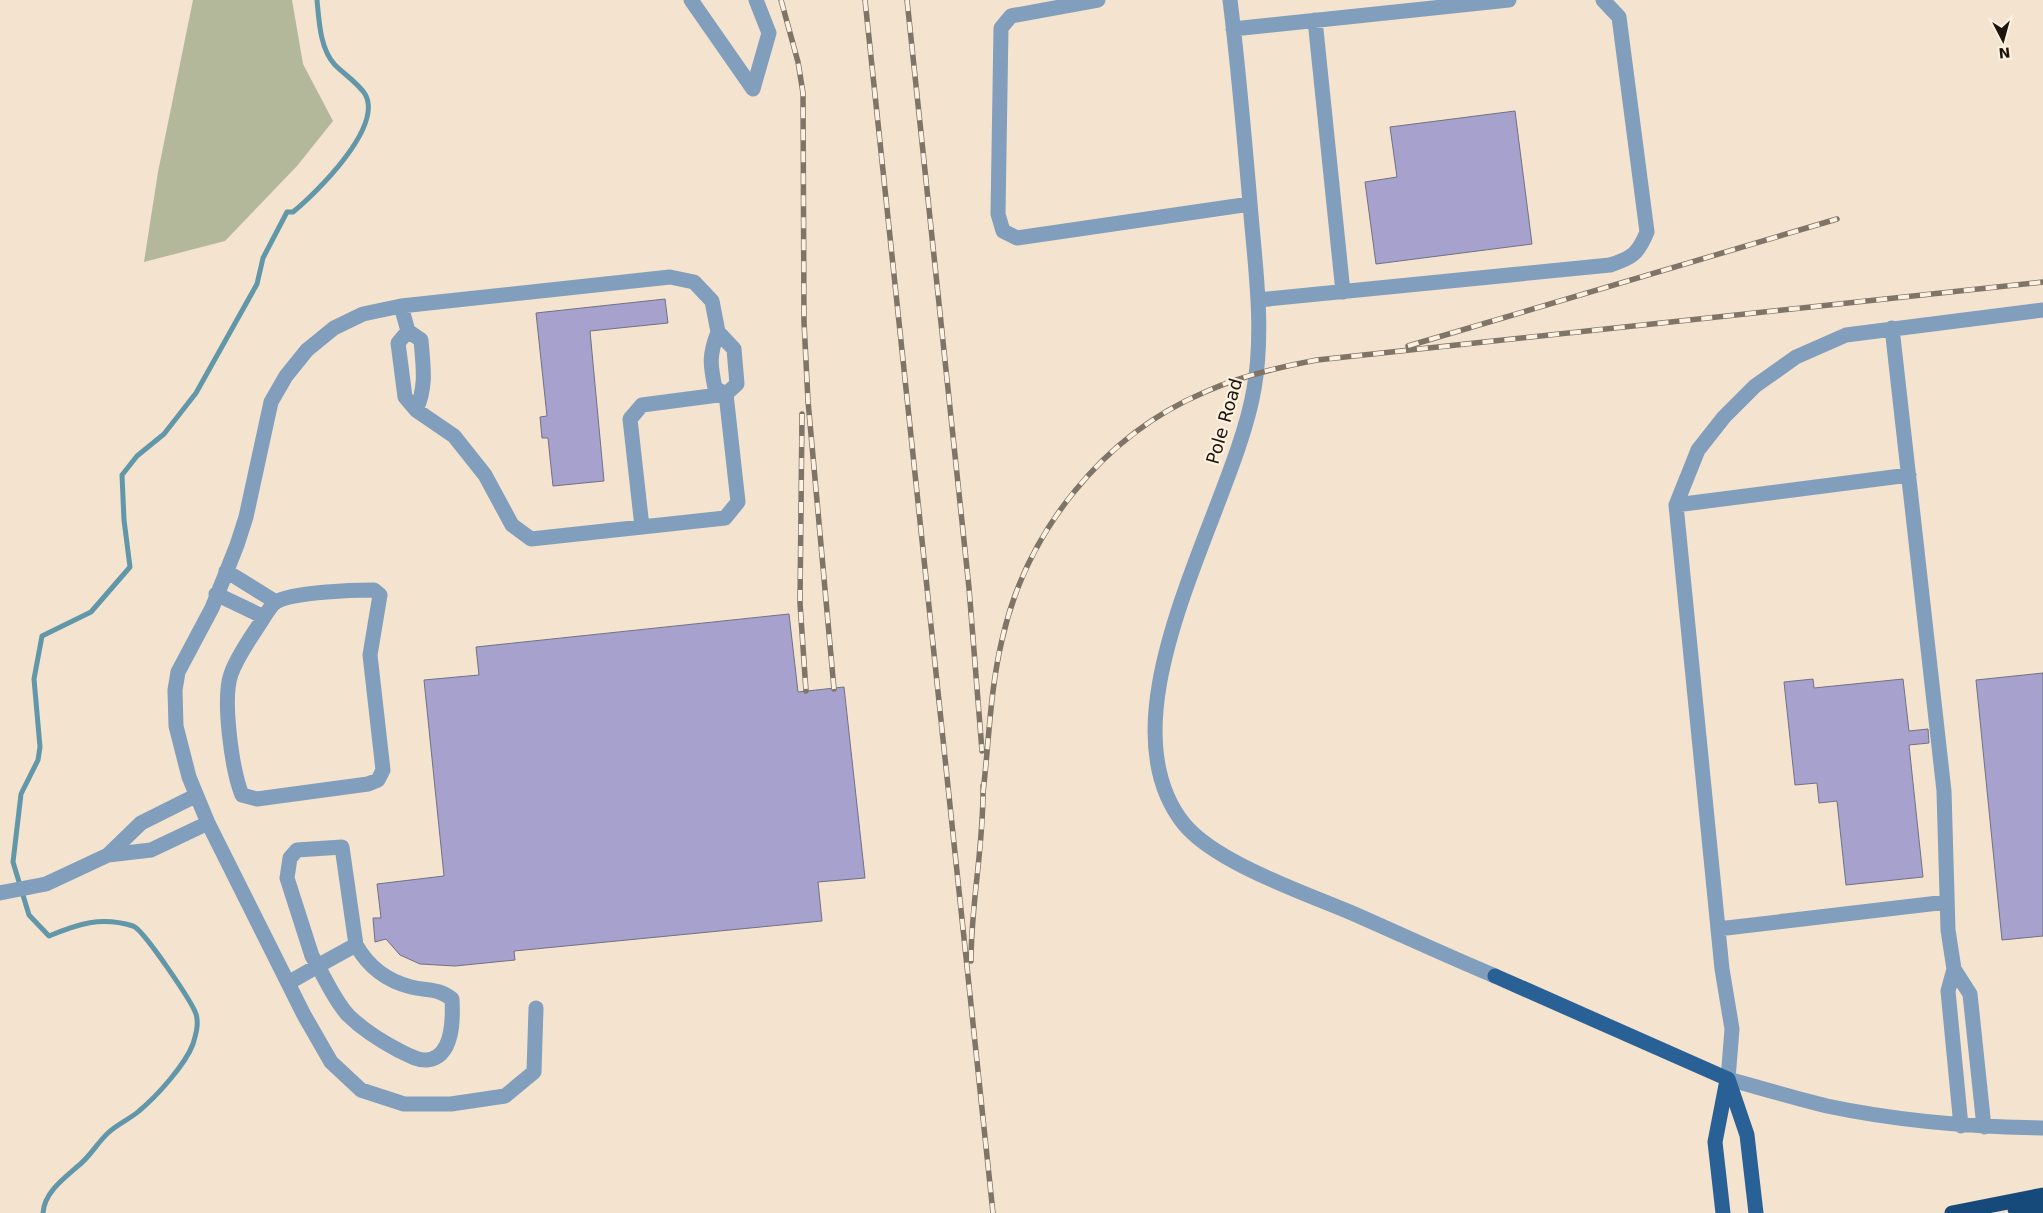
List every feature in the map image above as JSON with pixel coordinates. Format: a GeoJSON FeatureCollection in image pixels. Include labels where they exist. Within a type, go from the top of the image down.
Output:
{"type":"FeatureCollection","features":[{"type":"Feature","properties":{"kind":"highway"},"geometry":{"type":"LineString","coordinates":[[1952,1213],[2043,1195]]}},
{"type":"Feature","properties":{"kind":"highway"},"geometry":{"type":"LineString","coordinates":[[1972,1213],[2043,1207]]}},
{"type":"Feature","properties":{"kind":"main road"},"geometry":{"type":"LineString","coordinates":[[1495,976],[1728,1079],[1747,1135],[1756,1213]]}},
{"type":"Feature","properties":{"kind":"main road"},"geometry":{"type":"LineString","coordinates":[[1723,1213],[1715,1142],[1728,1079]]}},
{"type":"Feature","properties":{"kind":"street"},"geometry":{"type":"LineString","coordinates":[[692,0],[753,89],[768,33],[756,0]]}},
{"type":"Feature","properties":{"kind":"street"},"geometry":{"type":"LineString","coordinates":[[1098,0],[1011,16],[1001,28],[998,214],[1003,231],[1017,238],[1250,204]]}},
{"type":"Feature","properties":{"kind":"street","name":"Pole Road"},"geometry":{"type":"LineString","coordinates":[[1230,0],[1258,300],[1258,358],[1253,394],[1243,434],[1172,630],[1156,716],[1156,750],[1160,777],[1174,807],[1192,832],[1200,840],[1232,860],[1495,976]]}},
{"type":"Feature","properties":{"kind":"street"},"geometry":{"type":"LineString","coordinates":[[1233,29],[1509,0]]}},
{"type":"Feature","properties":{"kind":"street"},"geometry":{"type":"LineString","coordinates":[[1258,300],[1610,265],[1627,260],[1640,249],[1647,232],[1619,17],[1603,0]]}},
{"type":"Feature","properties":{"kind":"street"},"geometry":{"type":"LineString","coordinates":[[1315,20],[1343,292]]}},
{"type":"Feature","properties":{"kind":"street"},"geometry":{"type":"LineString","coordinates":[[536,1008],[534,1072],[504,1096],[452,1104],[404,1104],[361,1090],[332,1062],[288,983],[195,796],[181,753],[176,726],[174,690],[178,672],[212,608],[246,517],[271,402],[286,376],[308,350],[334,328],[363,314],[401,306],[670,276],[694,282],[712,301],[718,332],[734,349],[737,384],[726,394],[642,405],[630,419],[642,527]]}},
{"type":"Feature","properties":{"kind":"street"},"geometry":{"type":"LineString","coordinates":[[401,306],[408,331],[421,340],[425,378],[423,395],[416,410]]}},
{"type":"Feature","properties":{"kind":"street"},"geometry":{"type":"LineString","coordinates":[[2043,310],[1846,334],[1796,357],[1755,386],[1724,417],[1698,450],[1676,505],[1718,929],[1732,1029],[1728,1079],[1827,1106],[1961,1126],[2043,1128]]}},
{"type":"Feature","properties":{"kind":"street"},"geometry":{"type":"LineString","coordinates":[[1892,328],[1944,791],[1948,930],[1954,969],[1970,994],[1984,1127]]}},
{"type":"Feature","properties":{"kind":"street"},"geometry":{"type":"LineString","coordinates":[[408,331],[398,343],[401,379],[405,397],[416,410],[454,436],[485,475],[512,525],[531,539],[725,518],[738,502],[726,394]]}},
{"type":"Feature","properties":{"kind":"street"},"geometry":{"type":"LineString","coordinates":[[718,332],[710,352],[711,368],[715,388],[726,394]]}},
{"type":"Feature","properties":{"kind":"street"},"geometry":{"type":"LineString","coordinates":[[1676,505],[1908,475]]}},
{"type":"Feature","properties":{"kind":"street"},"geometry":{"type":"LineString","coordinates":[[226,571],[276,602]]}},
{"type":"Feature","properties":{"kind":"street"},"geometry":{"type":"LineString","coordinates":[[374,590],[380,596],[370,655],[383,770],[378,780],[368,784],[257,799],[242,795],[236,779],[227,693],[231,674],[264,617],[276,602],[291,596],[374,590]]}},
{"type":"Feature","properties":{"kind":"street"},"geometry":{"type":"LineString","coordinates":[[216,594],[264,617]]}},
{"type":"Feature","properties":{"kind":"street"},"geometry":{"type":"LineString","coordinates":[[108,855],[141,823],[195,796]]}},
{"type":"Feature","properties":{"kind":"street"},"geometry":{"type":"LineString","coordinates":[[3,893],[46,884],[108,855],[151,850],[208,823]]}},
{"type":"Feature","properties":{"kind":"street"},"geometry":{"type":"LineString","coordinates":[[342,847],[356,945],[364,960],[383,975],[410,986],[443,991],[452,998],[453,1019],[448,1043],[439,1054],[427,1060],[413,1057],[373,1038],[347,1014],[312,956],[287,878],[290,858],[297,850],[342,847]]}},
{"type":"Feature","properties":{"kind":"street"},"geometry":{"type":"LineString","coordinates":[[1718,929],[1947,902]]}},
{"type":"Feature","properties":{"kind":"street"},"geometry":{"type":"LineString","coordinates":[[288,983],[356,945]]}},
{"type":"Feature","properties":{"kind":"street"},"geometry":{"type":"LineString","coordinates":[[1954,969],[1948,991],[1961,1126]]}},
{"type":"Feature","properties":{"kind":"green space"},"geometry":{"type":"Polygon","coordinates":[[[193,0],[292,0],[303,64],[333,121],[297,166],[225,241],[144,262],[158,172],[193,0]]]}},
{"type":"Feature","properties":{"kind":"building"},"geometry":{"type":"Polygon","coordinates":[[[1515,111],[1532,244],[1376,264],[1365,182],[1397,177],[1390,127],[1515,111]]]}},
{"type":"Feature","properties":{"kind":"building"},"geometry":{"type":"Polygon","coordinates":[[[665,299],[668,323],[590,331],[604,481],[553,486],[548,438],[542,438],[540,417],[547,416],[536,313],[665,299]]]}},
{"type":"Feature","properties":{"kind":"building"},"geometry":{"type":"Polygon","coordinates":[[[789,614],[798,692],[844,687],[865,878],[818,882],[822,921],[514,951],[515,960],[455,966],[420,964],[400,955],[386,939],[375,942],[373,918],[381,918],[377,884],[444,876],[424,680],[479,675],[476,647],[789,614]]]}},
{"type":"Feature","properties":{"kind":"building"},"geometry":{"type":"Polygon","coordinates":[[[2043,673],[2043,936],[2002,940],[1976,680],[2043,673]]]}},
{"type":"Feature","properties":{"kind":"building"},"geometry":{"type":"Polygon","coordinates":[[[1813,679],[1814,688],[1903,679],[1909,731],[1928,729],[1929,743],[1909,745],[1923,877],[1846,885],[1837,801],[1819,803],[1817,783],[1795,785],[1784,682],[1813,679]]]}},
{"type":"Feature","properties":{"kind":"waterway"},"geometry":{"type":"LineString","coordinates":[[43,1213],[47,1199],[56,1186],[86,1158],[108,1133],[132,1117],[170,1080],[184,1061],[193,1044],[197,1022],[193,1007],[177,982],[146,939],[133,926],[110,922],[90,923],[49,936],[29,915],[13,862],[21,794],[38,760],[40,747],[34,679],[42,636],[91,612],[130,567],[124,520],[122,475],[137,456],[164,434],[196,393],[257,284],[263,258],[287,212],[293,212],[331,175],[357,141],[365,124],[368,108],[365,94],[355,82],[335,65],[326,51],[321,34],[317,0]]}},
{"type":"Feature","properties":{"kind":"railway"},"geometry":{"type":"LineString","coordinates":[[781,0],[798,62],[803,93],[804,322],[808,401],[834,689]]}},
{"type":"Feature","properties":{"kind":"railway"},"geometry":{"type":"LineString","coordinates":[[865,0],[993,1213]]}},
{"type":"Feature","properties":{"kind":"railway"},"geometry":{"type":"LineString","coordinates":[[907,0],[969,588],[982,751]]}},
{"type":"Feature","properties":{"kind":"railway"},"geometry":{"type":"LineString","coordinates":[[1408,346],[1837,219]]}},
{"type":"Feature","properties":{"kind":"railway"},"geometry":{"type":"LineString","coordinates":[[983,793],[992,697],[1002,640],[1013,600],[1030,562],[1050,525],[1074,492],[1102,461],[1134,434],[1168,411],[1205,392],[1232,381],[1317,360],[2043,282]]}},
{"type":"Feature","properties":{"kind":"railway"},"geometry":{"type":"LineString","coordinates":[[802,414],[800,603],[806,691]]}},
{"type":"Feature","properties":{"kind":"railway"},"geometry":{"type":"LineString","coordinates":[[971,961],[973,917],[982,830],[983,786]]}}]}
